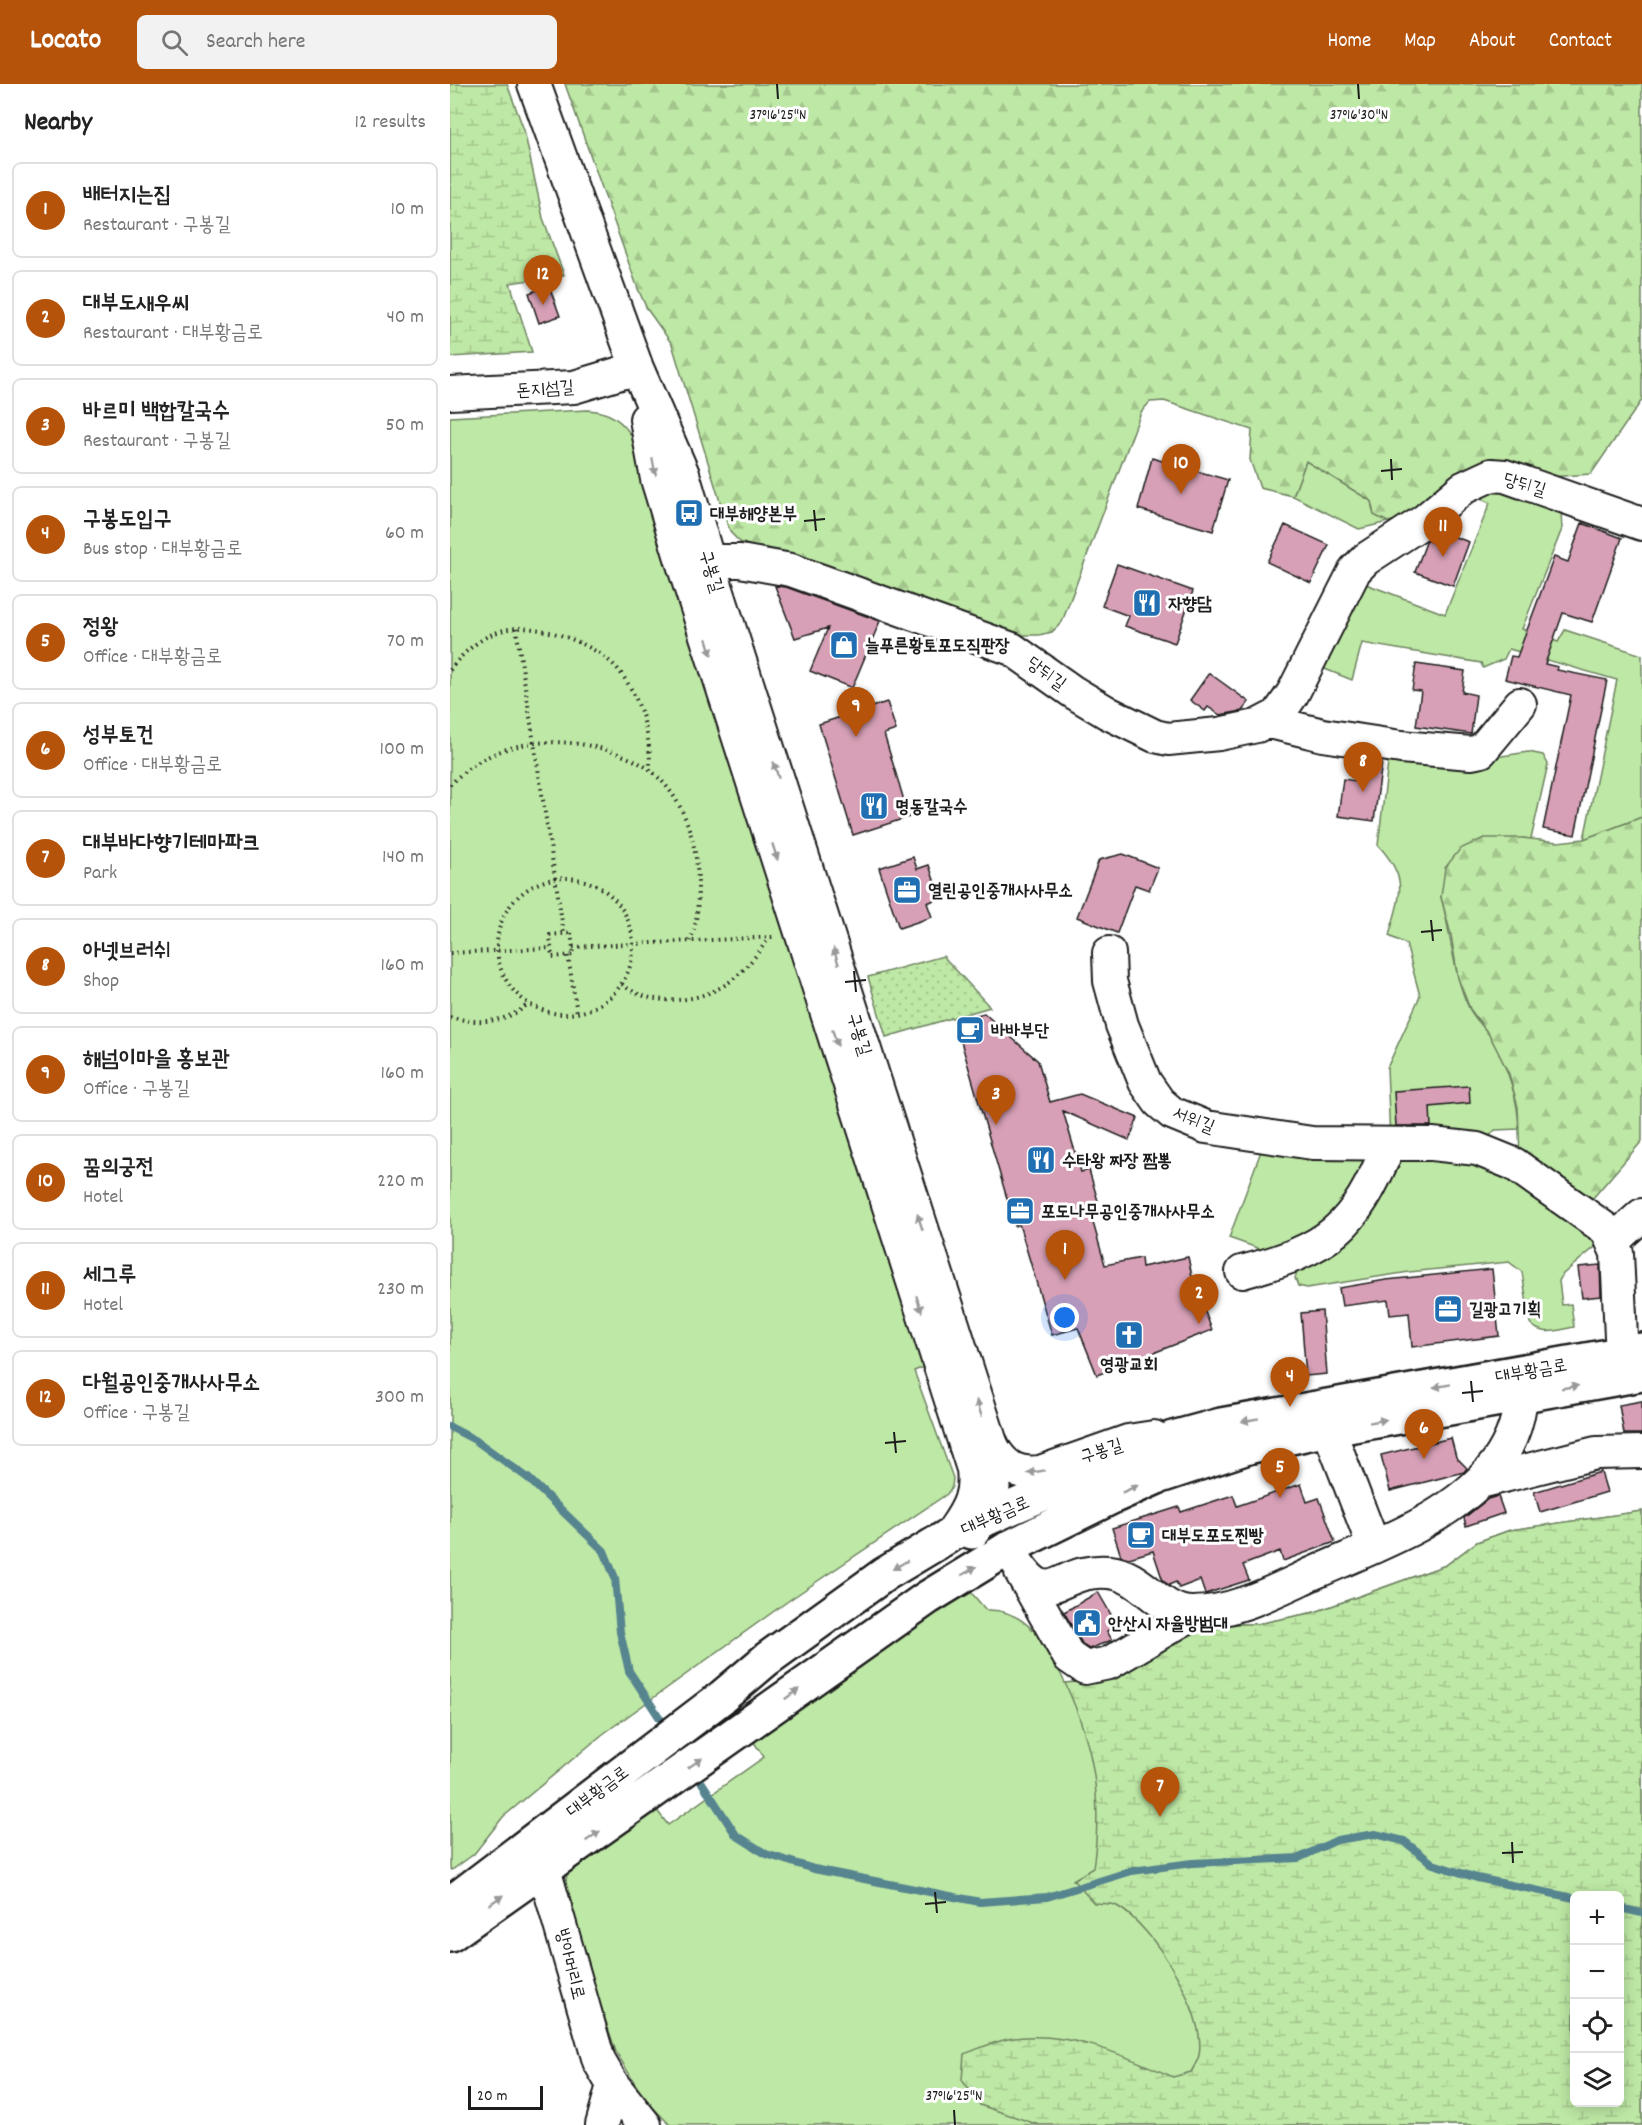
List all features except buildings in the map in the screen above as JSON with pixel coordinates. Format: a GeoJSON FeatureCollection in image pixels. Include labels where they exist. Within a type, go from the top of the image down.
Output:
{"type":"FeatureCollection","features":[{"type":"Feature","properties":{"kind":"main road","name":"대부황금로"},"geometry":{"type":"LineString","coordinates":[[450,1904],[647,1797],[934,1593],[1014,1560],[1077,1514],[1156,1477],[1248,1447],[1521,1395],[1634,1364]]}},
{"type":"Feature","properties":{"kind":"main road","name":"대부황금로"},"geometry":{"type":"LineString","coordinates":[[1003,1497],[1173,1438],[1221,1425],[1634,1364]]}},
{"type":"Feature","properties":{"kind":"main road"},"geometry":{"type":"LineString","coordinates":[[979,1446],[1003,1497],[1038,1522],[1077,1514]]}},
{"type":"Feature","properties":{"kind":"main road"},"geometry":{"type":"LineString","coordinates":[[835,1663],[841,1644],[856,1624],[946,1558],[1003,1497]]}},
{"type":"Feature","properties":{"kind":"main road","name":"대부황금로"},"geometry":{"type":"LineString","coordinates":[[450,1935],[627,1768],[722,1697],[767,1659],[885,1574],[950,1535],[981,1522]]}},
{"type":"Feature","properties":{"kind":"street","name":"구봉길"},"geometry":{"type":"LineString","coordinates":[[534,84],[636,368],[657,479],[695,561],[979,1446],[972,1502],[950,1535]]}},
{"type":"Feature","properties":{"kind":"street","name":"돈지섬길"},"geometry":{"type":"LineString","coordinates":[[450,393],[574,387],[636,368]]}},
{"type":"Feature","properties":{"kind":"street","name":"당뒤길"},"geometry":{"type":"LineString","coordinates":[[1270,722],[1286,705],[1355,570],[1366,559],[1424,521],[1476,481],[1491,475],[1504,476],[1642,525]]}},
{"type":"Feature","properties":{"kind":"street","name":"당뒤길"},"geometry":{"type":"LineString","coordinates":[[695,561],[765,564],[792,570],[1012,649],[1073,692],[1155,736],[1168,739],[1219,734],[1270,722],[1290,729],[1335,737],[1401,747],[1471,753],[1480,751],[1520,704]]}},
{"type":"Feature","properties":{"kind":"street","name":"서위길"},"geometry":{"type":"LineString","coordinates":[[1109,953],[1110,981],[1122,1025],[1146,1082],[1159,1102],[1172,1113],[1206,1127],[1234,1132],[1334,1144],[1456,1146],[1494,1154],[1514,1164],[1597,1221],[1607,1230],[1613,1241]]}},
{"type":"Feature","properties":{"kind":"street"},"geometry":{"type":"LineString","coordinates":[[1242,1272],[1305,1252],[1341,1229],[1372,1183],[1389,1144]]}},
{"type":"Feature","properties":{"kind":"street"},"geometry":{"type":"LineString","coordinates":[[1634,1364],[1617,1253],[1613,1241],[1642,1215]]}},
{"type":"Feature","properties":{"kind":"street","name":"대부황금로"},"geometry":{"type":"LineString","coordinates":[[1014,1560],[1038,1586],[1050,1586],[1077,1576],[1111,1572],[1127,1576],[1143,1585],[1171,1609],[1194,1613],[1231,1607],[1415,1527],[1466,1495],[1490,1472],[1519,1419],[1521,1395]]}},
{"type":"Feature","properties":{"kind":"street"},"geometry":{"type":"LineString","coordinates":[[1329,1430],[1374,1546]]}},
{"type":"Feature","properties":{"kind":"street","name":"구봉길"},"geometry":{"type":"LineString","coordinates":[[979,1446],[1013,1470],[1026,1474],[1040,1472],[1128,1441],[1149,1437],[1173,1438]]}},
{"type":"Feature","properties":{"kind":"street","name":"대부황금로"},"geometry":{"type":"LineString","coordinates":[[1480,1482],[1596,1452],[1642,1452]]}},
{"type":"Feature","properties":{"kind":"street","name":"대부황금로"},"geometry":{"type":"LineString","coordinates":[[1014,1560],[1069,1657],[1085,1668],[1109,1663],[1194,1613]]}},
{"type":"Feature","properties":{"kind":"street","name":"방아머리로"},"geometry":{"type":"LineString","coordinates":[[536,1856],[599,2061],[613,2085],[645,2125]]}},
{"type":"Feature","properties":{"kind":"street"},"geometry":{"type":"LineString","coordinates":[[602,2125],[613,2085]]}},
{"type":"Feature","properties":{"kind":"path"},"geometry":{"type":"LineString","coordinates":[[450,670],[468,650],[486,638],[516,628],[556,634],[579,643],[601,655],[619,670],[632,690],[642,716],[648,743],[650,771]]}},
{"type":"Feature","properties":{"kind":"path"},"geometry":{"type":"LineString","coordinates":[[516,628],[564,934]]}},
{"type":"Feature","properties":{"kind":"path"},"geometry":{"type":"LineString","coordinates":[[450,785],[474,764],[494,752],[534,742],[590,745],[639,762],[675,798],[692,840],[698,891],[697,918],[690,941]]}},
{"type":"Feature","properties":{"kind":"path"},"geometry":{"type":"LineString","coordinates":[[572,877],[591,882],[608,892],[621,906],[630,924],[633,944],[631,965],[622,984],[607,1000],[589,1010],[577,1013],[547,1013],[528,1004],[512,990],[501,972],[496,951],[498,931],[505,912],[517,897],[533,885],[556,878],[572,877]]}},
{"type":"Feature","properties":{"kind":"path"},"geometry":{"type":"LineString","coordinates":[[571,933],[573,947],[574,955],[552,957],[550,935],[571,933]]}},
{"type":"Feature","properties":{"kind":"path"},"geometry":{"type":"LineString","coordinates":[[622,984],[631,992],[658,999],[690,998],[703,994],[730,981],[744,969],[770,937]]}},
{"type":"Feature","properties":{"kind":"path"},"geometry":{"type":"LineString","coordinates":[[573,947],[777,937]]}},
{"type":"Feature","properties":{"kind":"path"},"geometry":{"type":"LineString","coordinates":[[450,953],[551,948]]}},
{"type":"Feature","properties":{"kind":"path"},"geometry":{"type":"LineString","coordinates":[[568,956],[577,1013]]}},
{"type":"Feature","properties":{"kind":"path"},"geometry":{"type":"LineString","coordinates":[[450,1017],[472,1022],[504,1019],[518,1013],[528,1004]]}},
{"type":"Feature","properties":{"kind":"green space"},"geometry":{"type":"Polygon","coordinates":[[[450,84],[507,84],[524,130],[543,218],[564,275],[510,283],[532,352],[450,357],[450,84]]]}},
{"type":"Feature","properties":{"kind":"green space"},"geometry":{"type":"Polygon","coordinates":[[[565,84],[1642,84],[1642,400],[1591,474],[1549,477],[1531,474],[1410,517],[1388,522],[1374,515],[1371,501],[1306,461],[1293,496],[1260,488],[1250,460],[1252,430],[1164,401],[1150,402],[1141,412],[1062,622],[1052,632],[1039,635],[1018,635],[957,618],[740,542],[731,533],[672,344],[647,309],[638,289],[565,84]]]}},
{"type":"Feature","properties":{"kind":"green space"},"geometry":{"type":"Polygon","coordinates":[[[587,410],[602,412],[614,418],[633,438],[929,1365],[914,1371],[953,1478],[952,1487],[947,1494],[791,1599],[603,1734],[503,1817],[474,1854],[452,1870],[450,1868],[450,417],[587,410]]]}},
{"type":"Feature","properties":{"kind":"green space"},"geometry":{"type":"Polygon","coordinates":[[[1306,461],[1371,501],[1374,515],[1388,522],[1359,529],[1293,496],[1306,461]]]}},
{"type":"Feature","properties":{"kind":"green space"},"geometry":{"type":"Polygon","coordinates":[[[1496,485],[1561,509],[1562,529],[1522,629],[1558,642],[1565,630],[1642,655],[1642,817],[1584,839],[1617,680],[1509,649],[1504,659],[1483,668],[1481,663],[1362,643],[1352,680],[1315,665],[1358,581],[1445,614],[1490,503],[1469,494],[1496,485]]]}},
{"type":"Feature","properties":{"kind":"green space"},"geometry":{"type":"Polygon","coordinates":[[[1528,752],[1543,755],[1548,764],[1531,839],[1522,838],[1441,897],[1459,982],[1471,1012],[1491,1038],[1507,1070],[1514,1093],[1519,1129],[1495,1130],[1485,1141],[1390,1140],[1387,1068],[1420,996],[1406,944],[1389,936],[1400,888],[1395,868],[1378,845],[1389,755],[1463,762],[1528,752]]]}},
{"type":"Feature","properties":{"kind":"green space"},"geometry":{"type":"Polygon","coordinates":[[[1642,817],[1642,1141],[1592,1199],[1586,1201],[1520,1157],[1518,1107],[1509,1074],[1490,1036],[1470,1009],[1458,978],[1451,935],[1441,897],[1445,868],[1460,849],[1484,838],[1522,838],[1558,842],[1584,839],[1642,817]]]}},
{"type":"Feature","properties":{"kind":"green space"},"geometry":{"type":"Polygon","coordinates":[[[943,956],[990,1007],[886,1037],[868,977],[943,956]]]}},
{"type":"Feature","properties":{"kind":"green space"},"geometry":{"type":"Polygon","coordinates":[[[1265,1140],[1372,1158],[1334,1224],[1277,1255],[1229,1238],[1265,1140]]]}},
{"type":"Feature","properties":{"kind":"green space"},"geometry":{"type":"Polygon","coordinates":[[[1393,1156],[1482,1158],[1598,1242],[1563,1274],[1559,1281],[1562,1305],[1571,1304],[1574,1327],[1545,1331],[1539,1330],[1530,1323],[1522,1272],[1509,1262],[1409,1272],[1307,1288],[1298,1286],[1295,1278],[1299,1268],[1393,1156]]]}},
{"type":"Feature","properties":{"kind":"green space"},"geometry":{"type":"Polygon","coordinates":[[[1642,1511],[1642,2125],[670,2125],[643,2097],[616,2052],[564,1896],[567,1873],[579,1860],[656,1809],[668,1825],[764,1757],[753,1741],[852,1668],[969,1590],[986,1610],[1001,1611],[1025,1623],[1044,1644],[1065,1683],[1090,1681],[1208,1624],[1257,1624],[1315,1612],[1446,1565],[1477,1542],[1510,1530],[1642,1511]]]}},
{"type":"Feature","properties":{"kind":"green space"},"geometry":{"type":"Polygon","coordinates":[[[1642,1511],[1642,2125],[1039,2125],[980,2105],[962,2080],[964,2054],[1008,2039],[1051,2037],[1072,2041],[1113,2052],[1173,2077],[1191,2072],[1199,2055],[1199,2037],[1195,2017],[1186,1995],[1161,1951],[1131,1916],[1115,1905],[1094,1903],[1073,1880],[1093,1868],[1097,1819],[1094,1773],[1089,1751],[1083,1728],[1065,1683],[1090,1681],[1208,1624],[1257,1624],[1315,1612],[1446,1565],[1477,1542],[1510,1530],[1642,1511]]]}},
{"type":"Feature","properties":{"kind":"waterway"},"geometry":{"type":"LineString","coordinates":[[450,1427],[475,1440],[528,1478],[604,1551],[615,1578],[620,1632],[629,1671],[667,1729]]}},
{"type":"Feature","properties":{"kind":"waterway"},"geometry":{"type":"LineString","coordinates":[[695,1772],[736,1835],[766,1854],[814,1869],[980,1902],[1047,1897],[1132,1871],[1192,1863],[1299,1858],[1337,1840],[1375,1834],[1404,1841],[1433,1864],[1477,1878],[1570,1897]]}},
{"type":"Feature","properties":{"kind":"waterway"},"geometry":{"type":"LineString","coordinates":[[1624,1909],[1642,1913]]}},
{"type":"Feature","properties":{"kind":"place","name":"다월공인중개사사무소"},"geometry":{"type":"Point","coordinates":[543,305]}},
{"type":"Feature","properties":{"kind":"place","name":"꿈의궁전"},"geometry":{"type":"Point","coordinates":[1181,494]}},
{"type":"Feature","properties":{"kind":"place","name":"대부해양본부"},"geometry":{"type":"Point","coordinates":[689,513]}},
{"type":"Feature","properties":{"kind":"place","name":"세그루"},"geometry":{"type":"Point","coordinates":[1443,557]}},
{"type":"Feature","properties":{"kind":"place","name":"자향담"},"geometry":{"type":"Point","coordinates":[1147,603]}},
{"type":"Feature","properties":{"kind":"place","name":"늘푸른황토포도직판장"},"geometry":{"type":"Point","coordinates":[844,645]}},
{"type":"Feature","properties":{"kind":"place","name":"해넘이마을 홍보관"},"geometry":{"type":"Point","coordinates":[856,737]}},
{"type":"Feature","properties":{"kind":"place","name":"아넷브러쉬"},"geometry":{"type":"Point","coordinates":[1363,792]}},
{"type":"Feature","properties":{"kind":"place","name":"명동칼국수"},"geometry":{"type":"Point","coordinates":[874,806]}},
{"type":"Feature","properties":{"kind":"place","name":"열린공인중개사사무소"},"geometry":{"type":"Point","coordinates":[907,890]}},
{"type":"Feature","properties":{"kind":"place","name":"바바부단"},"geometry":{"type":"Point","coordinates":[970,1030]}},
{"type":"Feature","properties":{"kind":"place","name":"바르미 백합칼국수"},"geometry":{"type":"Point","coordinates":[996,1125]}},
{"type":"Feature","properties":{"kind":"place","name":"수타왕 짜장 짬뽕"},"geometry":{"type":"Point","coordinates":[1041,1160]}},
{"type":"Feature","properties":{"kind":"place","name":"포도나무공인중개사사무소"},"geometry":{"type":"Point","coordinates":[1020,1211]}},
{"type":"Feature","properties":{"kind":"place","name":"배터지는집"},"geometry":{"type":"Point","coordinates":[1065,1280]}},
{"type":"Feature","properties":{"kind":"place","name":"길광고기획"},"geometry":{"type":"Point","coordinates":[1448,1309]}},
{"type":"Feature","properties":{"kind":"place","name":"대부도새우씨"},"geometry":{"type":"Point","coordinates":[1199,1324]}},
{"type":"Feature","properties":{"kind":"place","name":"영광교회"},"geometry":{"type":"Point","coordinates":[1129,1335]}},
{"type":"Feature","properties":{"kind":"place","name":"구봉도입구"},"geometry":{"type":"Point","coordinates":[1290,1407]}},
{"type":"Feature","properties":{"kind":"place","name":"성부토건"},"geometry":{"type":"Point","coordinates":[1424,1459]}},
{"type":"Feature","properties":{"kind":"place","name":"정왕"},"geometry":{"type":"Point","coordinates":[1280,1498]}},
{"type":"Feature","properties":{"kind":"place","name":"대부도포도찐빵"},"geometry":{"type":"Point","coordinates":[1141,1535]}},
{"type":"Feature","properties":{"kind":"place","name":"안산시 자율방범대"},"geometry":{"type":"Point","coordinates":[1087,1623]}},
{"type":"Feature","properties":{"kind":"place","name":"대부바다향기테마파크"},"geometry":{"type":"Point","coordinates":[1160,1817]}}]}
